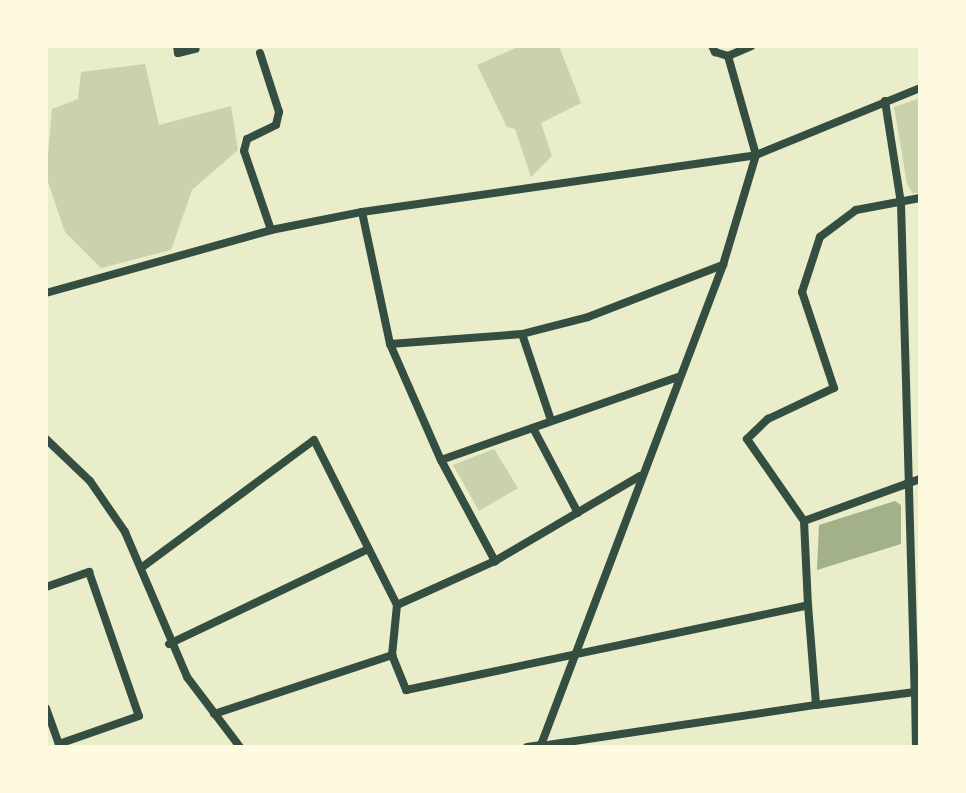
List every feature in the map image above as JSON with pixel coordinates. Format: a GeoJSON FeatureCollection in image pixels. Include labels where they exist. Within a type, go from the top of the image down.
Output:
{"type":"FeatureCollection","features":[{"type":"Feature","properties":{"kind":"street"},"geometry":{"type":"LineString","coordinates":[[177,46],[178,53],[196,49]]}},
{"type":"Feature","properties":{"kind":"street"},"geometry":{"type":"LineString","coordinates":[[712,46],[715,52],[728,56],[751,46]]}},
{"type":"Feature","properties":{"kind":"street"},"geometry":{"type":"LineString","coordinates":[[260,53],[279,112],[276,125],[247,139],[244,151],[271,230]]}},
{"type":"Feature","properties":{"kind":"street"},"geometry":{"type":"LineString","coordinates":[[541,746],[678,377],[723,265],[756,155],[728,56]]}},
{"type":"Feature","properties":{"kind":"street"},"geometry":{"type":"LineString","coordinates":[[46,293],[271,230],[362,212],[756,155],[920,88]]}},
{"type":"Feature","properties":{"kind":"street"},"geometry":{"type":"LineString","coordinates":[[885,101],[901,203],[916,747]]}},
{"type":"Feature","properties":{"kind":"street"},"geometry":{"type":"LineString","coordinates":[[816,705],[804,521],[747,439],[768,419],[834,388],[802,292],[820,237],[856,210],[920,198]]}},
{"type":"Feature","properties":{"kind":"street"},"geometry":{"type":"LineString","coordinates":[[362,212],[390,344],[441,460],[495,561]]}},
{"type":"Feature","properties":{"kind":"street"},"geometry":{"type":"LineString","coordinates":[[390,344],[522,334],[588,317],[723,265]]}},
{"type":"Feature","properties":{"kind":"street"},"geometry":{"type":"LineString","coordinates":[[522,334],[551,420]]}},
{"type":"Feature","properties":{"kind":"street"},"geometry":{"type":"LineString","coordinates":[[441,460],[678,377]]}},
{"type":"Feature","properties":{"kind":"street"},"geometry":{"type":"LineString","coordinates":[[533,428],[578,513]]}},
{"type":"Feature","properties":{"kind":"street"},"geometry":{"type":"LineString","coordinates":[[46,439],[102,495],[141,568],[169,644],[214,714],[240,747]]}},
{"type":"Feature","properties":{"kind":"street"},"geometry":{"type":"LineString","coordinates":[[141,568],[314,440],[397,605],[392,655],[406,690],[574,652],[808,605]]}},
{"type":"Feature","properties":{"kind":"street"},"geometry":{"type":"LineString","coordinates":[[397,605],[495,561],[641,475]]}},
{"type":"Feature","properties":{"kind":"street"},"geometry":{"type":"LineString","coordinates":[[804,521],[920,479]]}},
{"type":"Feature","properties":{"kind":"street"},"geometry":{"type":"LineString","coordinates":[[169,644],[368,549]]}},
{"type":"Feature","properties":{"kind":"street"},"geometry":{"type":"LineString","coordinates":[[46,587],[89,572],[139,716],[59,745],[46,708]]}},
{"type":"Feature","properties":{"kind":"street"},"geometry":{"type":"LineString","coordinates":[[214,714],[392,655]]}},
{"type":"Feature","properties":{"kind":"street"},"geometry":{"type":"LineString","coordinates":[[527,747],[915,692]]}},
{"type":"Feature","properties":{"kind":"shaded area"},"geometry":{"type":"Polygon","coordinates":[[[520,46],[559,46],[581,103],[541,123],[552,156],[531,177],[515,129],[507,127],[477,65],[520,46]]]}},
{"type":"Feature","properties":{"kind":"shaded area"},"geometry":{"type":"Polygon","coordinates":[[[145,64],[159,125],[231,106],[238,150],[192,190],[171,250],[101,268],[65,232],[46,176],[52,109],[78,99],[81,72],[145,64]]]}},
{"type":"Feature","properties":{"kind":"shaded area"},"geometry":{"type":"Polygon","coordinates":[[[920,98],[920,192],[913,194],[907,184],[894,107],[920,98]]]}},
{"type":"Feature","properties":{"kind":"shaded area"},"geometry":{"type":"Polygon","coordinates":[[[494,449],[518,488],[479,511],[453,465],[494,449]]]}},
{"type":"Feature","properties":{"kind":"shaded area"},"geometry":{"type":"Polygon","coordinates":[[[895,501],[901,505],[901,544],[817,570],[819,525],[895,501]]]}}]}
